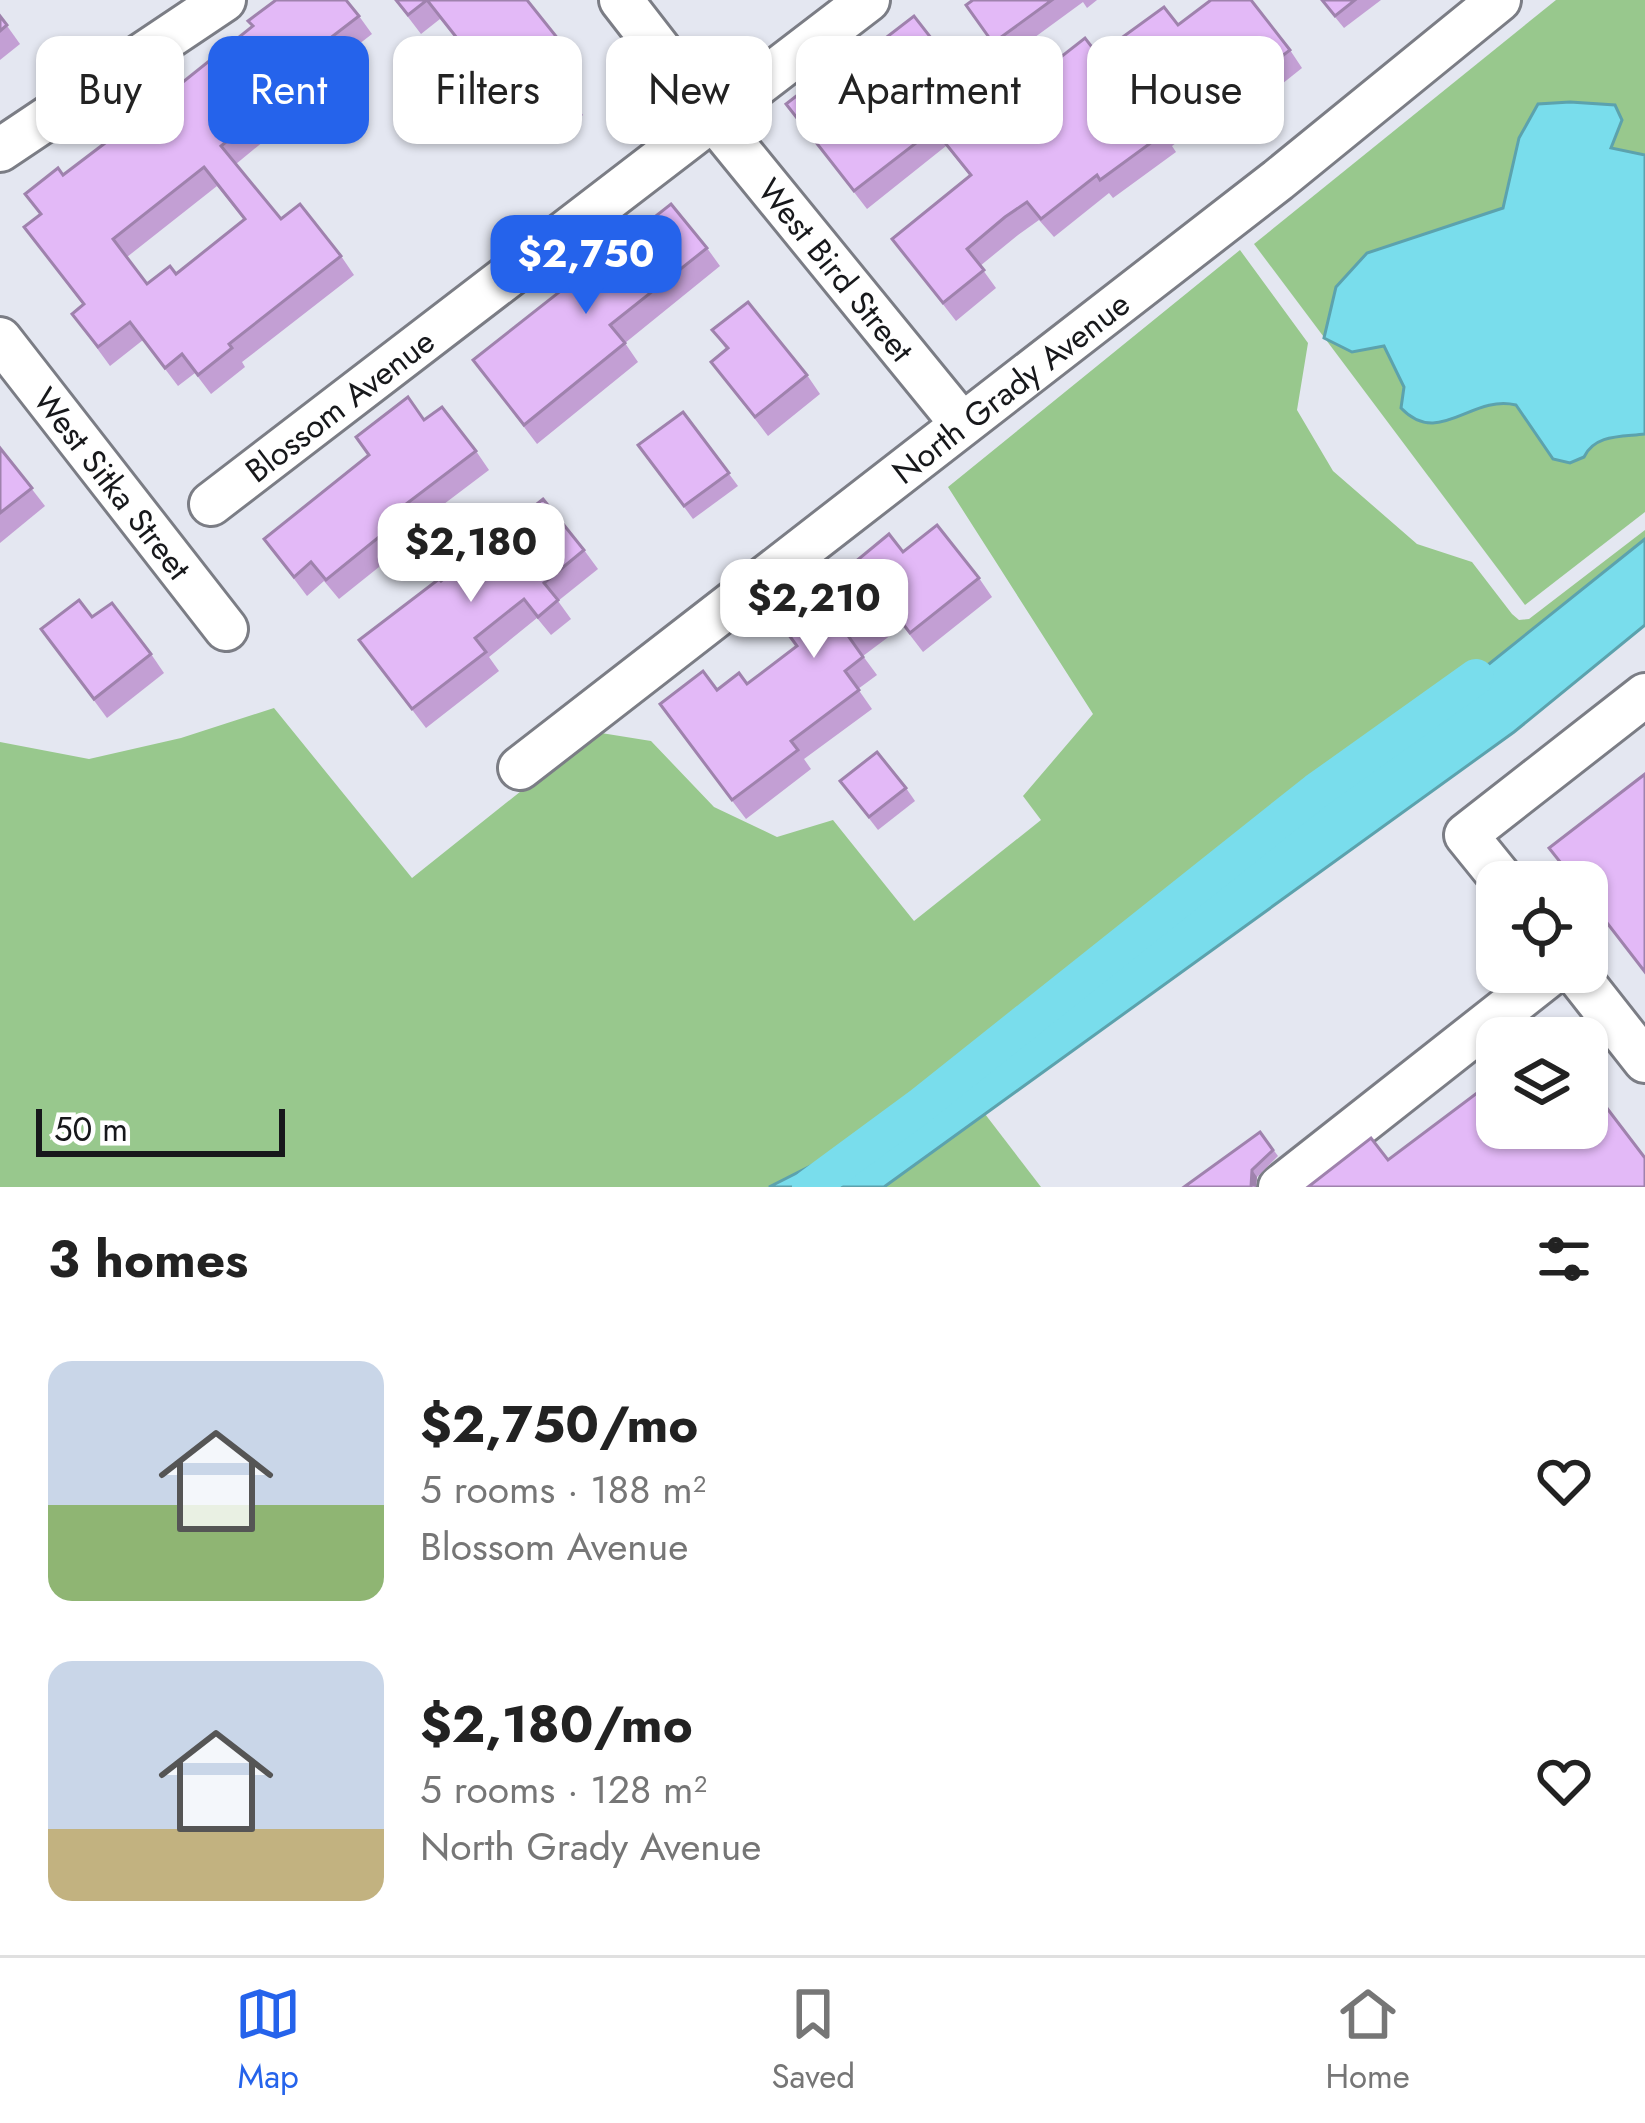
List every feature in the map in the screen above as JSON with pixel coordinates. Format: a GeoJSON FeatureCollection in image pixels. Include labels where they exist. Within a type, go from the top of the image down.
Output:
{"type":"FeatureCollection","features":[{"type":"Feature","properties":{"kind":"street"},"geometry":{"type":"LineString","coordinates":[[0,150],[224,0]]}},
{"type":"Feature","properties":{"kind":"street","name":"West Bird Street"},"geometry":{"type":"LineString","coordinates":[[621,0],[649,36]]}},
{"type":"Feature","properties":{"kind":"street","name":"Blossom Avenue"},"geometry":{"type":"LineString","coordinates":[[772,75],[868,0]]}},
{"type":"Feature","properties":{"kind":"street","name":"North Grady Avenue"},"geometry":{"type":"LineString","coordinates":[[520,768],[1278,180],[1498,0]]}},
{"type":"Feature","properties":{"kind":"street","name":"Blossom Avenue"},"geometry":{"type":"LineString","coordinates":[[211,504],[683,144]]}},
{"type":"Feature","properties":{"kind":"street","name":"West Bird Street"},"geometry":{"type":"LineString","coordinates":[[734,144],[962,424]]}},
{"type":"Feature","properties":{"kind":"street","name":"West Sitka Street"},"geometry":{"type":"LineString","coordinates":[[2,345],[226,629]]}},
{"type":"Feature","properties":{"kind":"street"},"geometry":{"type":"LineString","coordinates":[[1487,861],[1466,835],[1645,695]]}},
{"type":"Feature","properties":{"kind":"street"},"geometry":{"type":"LineString","coordinates":[[1280,1187],[1526,993]]}},
{"type":"Feature","properties":{"kind":"street"},"geometry":{"type":"LineString","coordinates":[[1592,993],[1645,1060]]}},
{"type":"Feature","properties":{"kind":"green space"},"geometry":{"type":"Polygon","coordinates":[[[1556,0],[1645,0],[1645,512],[1525,605],[1254,244],[1556,0]]]}},
{"type":"Feature","properties":{"kind":"green space"},"geometry":{"type":"Polygon","coordinates":[[[1240,250],[1308,343],[1297,410],[1333,471],[1417,544],[1472,562],[1519,620],[1529,619],[1645,530],[1645,539],[909,1116],[769,1187],[0,1187],[0,742],[89,759],[181,738],[274,708],[412,878],[595,732],[651,741],[714,807],[777,837],[833,820],[914,921],[1041,820],[1023,796],[1093,714],[948,487],[1240,250]]]}},
{"type":"Feature","properties":{"kind":"green space"},"geometry":{"type":"Polygon","coordinates":[[[985,1114],[1041,1187],[884,1187],[985,1114]]]}},
{"type":"Feature","properties":{"kind":"water"},"geometry":{"type":"Polygon","coordinates":[[[1538,104],[1615,105],[1622,120],[1611,148],[1645,155],[1645,434],[1602,440],[1570,463],[1553,459],[1516,405],[1484,406],[1442,422],[1415,419],[1401,408],[1404,387],[1384,346],[1352,352],[1324,338],[1336,287],[1367,253],[1503,208],[1519,138],[1538,104]]]}},
{"type":"Feature","properties":{"kind":"water"},"geometry":{"type":"Polygon","coordinates":[[[1645,539],[1645,625],[1514,732],[884,1187],[769,1187],[909,1116],[1645,539]]]}},
{"type":"Feature","properties":{"kind":"building"},"geometry":{"type":"Polygon","coordinates":[[[276,0],[346,0],[359,16],[333,36],[240,36],[253,26],[248,21],[276,0]]]}},
{"type":"Feature","properties":{"kind":"building"},"geometry":{"type":"Polygon","coordinates":[[[396,0],[427,0],[408,15],[396,0]]]}},
{"type":"Feature","properties":{"kind":"building"},"geometry":{"type":"Polygon","coordinates":[[[427,0],[527,0],[556,36],[455,36],[427,0]]]}},
{"type":"Feature","properties":{"kind":"building"},"geometry":{"type":"Polygon","coordinates":[[[973,0],[1052,0],[1003,36],[988,36],[966,5],[973,0]]]}},
{"type":"Feature","properties":{"kind":"building"},"geometry":{"type":"Polygon","coordinates":[[[1211,0],[1251,0],[1279,36],[1124,36],[1164,7],[1178,25],[1211,0]]]}},
{"type":"Feature","properties":{"kind":"building"},"geometry":{"type":"Polygon","coordinates":[[[1322,0],[1355,0],[1335,16],[1322,0]]]}},
{"type":"Feature","properties":{"kind":"building"},"geometry":{"type":"Polygon","coordinates":[[[914,16],[930,36],[888,36],[914,16]]]}},
{"type":"Feature","properties":{"kind":"building"},"geometry":{"type":"Polygon","coordinates":[[[1085,38],[1087,144],[1149,144],[1100,180],[1097,175],[1041,219],[1027,202],[1005,217],[967,249],[984,270],[943,303],[892,239],[971,175],[946,144],[1063,144],[1063,55],[1085,38]]]}},
{"type":"Feature","properties":{"kind":"building"},"geometry":{"type":"Polygon","coordinates":[[[208,62],[208,144],[223,144],[281,219],[300,204],[341,256],[229,344],[232,348],[198,375],[182,354],[165,368],[130,322],[98,347],[72,314],[84,304],[24,227],[41,214],[25,194],[58,168],[63,175],[104,144],[184,144],[184,81],[208,62]],[[204,167],[113,239],[147,284],[170,266],[176,274],[245,219],[204,167]]]}},
{"type":"Feature","properties":{"kind":"building"},"geometry":{"type":"Polygon","coordinates":[[[796,96],[796,117],[786,104],[796,96]]]}},
{"type":"Feature","properties":{"kind":"building"},"geometry":{"type":"Polygon","coordinates":[[[817,144],[915,144],[854,191],[817,144]]]}},
{"type":"Feature","properties":{"kind":"building"},"geometry":{"type":"Polygon","coordinates":[[[671,204],[707,248],[610,325],[625,343],[524,425],[473,360],[671,204]]]}},
{"type":"Feature","properties":{"kind":"building"},"geometry":{"type":"Polygon","coordinates":[[[748,302],[807,375],[755,417],[711,362],[728,348],[712,330],[748,302]]]}},
{"type":"Feature","properties":{"kind":"building"},"geometry":{"type":"Polygon","coordinates":[[[408,397],[424,420],[442,407],[476,451],[389,517],[395,524],[326,580],[311,562],[294,577],[264,539],[369,455],[356,437],[408,397]]]}},
{"type":"Feature","properties":{"kind":"building"},"geometry":{"type":"Polygon","coordinates":[[[683,412],[729,473],[684,506],[638,445],[683,412]]]}},
{"type":"Feature","properties":{"kind":"building"},"geometry":{"type":"Polygon","coordinates":[[[0,448],[32,488],[0,513],[0,448]]]}},
{"type":"Feature","properties":{"kind":"building"},"geometry":{"type":"Polygon","coordinates":[[[543,499],[584,550],[544,583],[558,600],[538,617],[524,599],[475,638],[486,652],[412,709],[359,640],[543,499]]]}},
{"type":"Feature","properties":{"kind":"building"},"geometry":{"type":"Polygon","coordinates":[[[937,525],[979,578],[910,633],[890,607],[849,637],[863,657],[845,671],[859,690],[791,741],[798,750],[732,800],[660,704],[703,671],[717,690],[739,673],[747,684],[797,646],[783,627],[860,569],[855,562],[889,534],[903,552],[937,525]]]}},
{"type":"Feature","properties":{"kind":"building"},"geometry":{"type":"Polygon","coordinates":[[[79,600],[92,617],[112,603],[151,654],[94,699],[41,629],[79,600]]]}},
{"type":"Feature","properties":{"kind":"building"},"geometry":{"type":"Polygon","coordinates":[[[877,752],[906,788],[869,817],[840,781],[877,752]]]}},
{"type":"Feature","properties":{"kind":"building"},"geometry":{"type":"Polygon","coordinates":[[[1645,774],[1645,972],[1608,924],[1608,861],[1559,861],[1549,848],[1645,774]]]}},
{"type":"Feature","properties":{"kind":"building"},"geometry":{"type":"Polygon","coordinates":[[[1476,1094],[1476,1149],[1608,1149],[1608,1110],[1645,1158],[1645,1187],[1308,1187],[1371,1138],[1388,1160],[1476,1094]]]}},
{"type":"Feature","properties":{"kind":"building"},"geometry":{"type":"Polygon","coordinates":[[[1260,1132],[1273,1150],[1252,1170],[1251,1187],[1184,1187],[1260,1132]]]}},
{"type":"Feature","properties":{"kind":"waterway"},"geometry":{"type":"LineString","coordinates":[[810,1187],[920,1106],[1316,791],[1476,677]]}}]}
